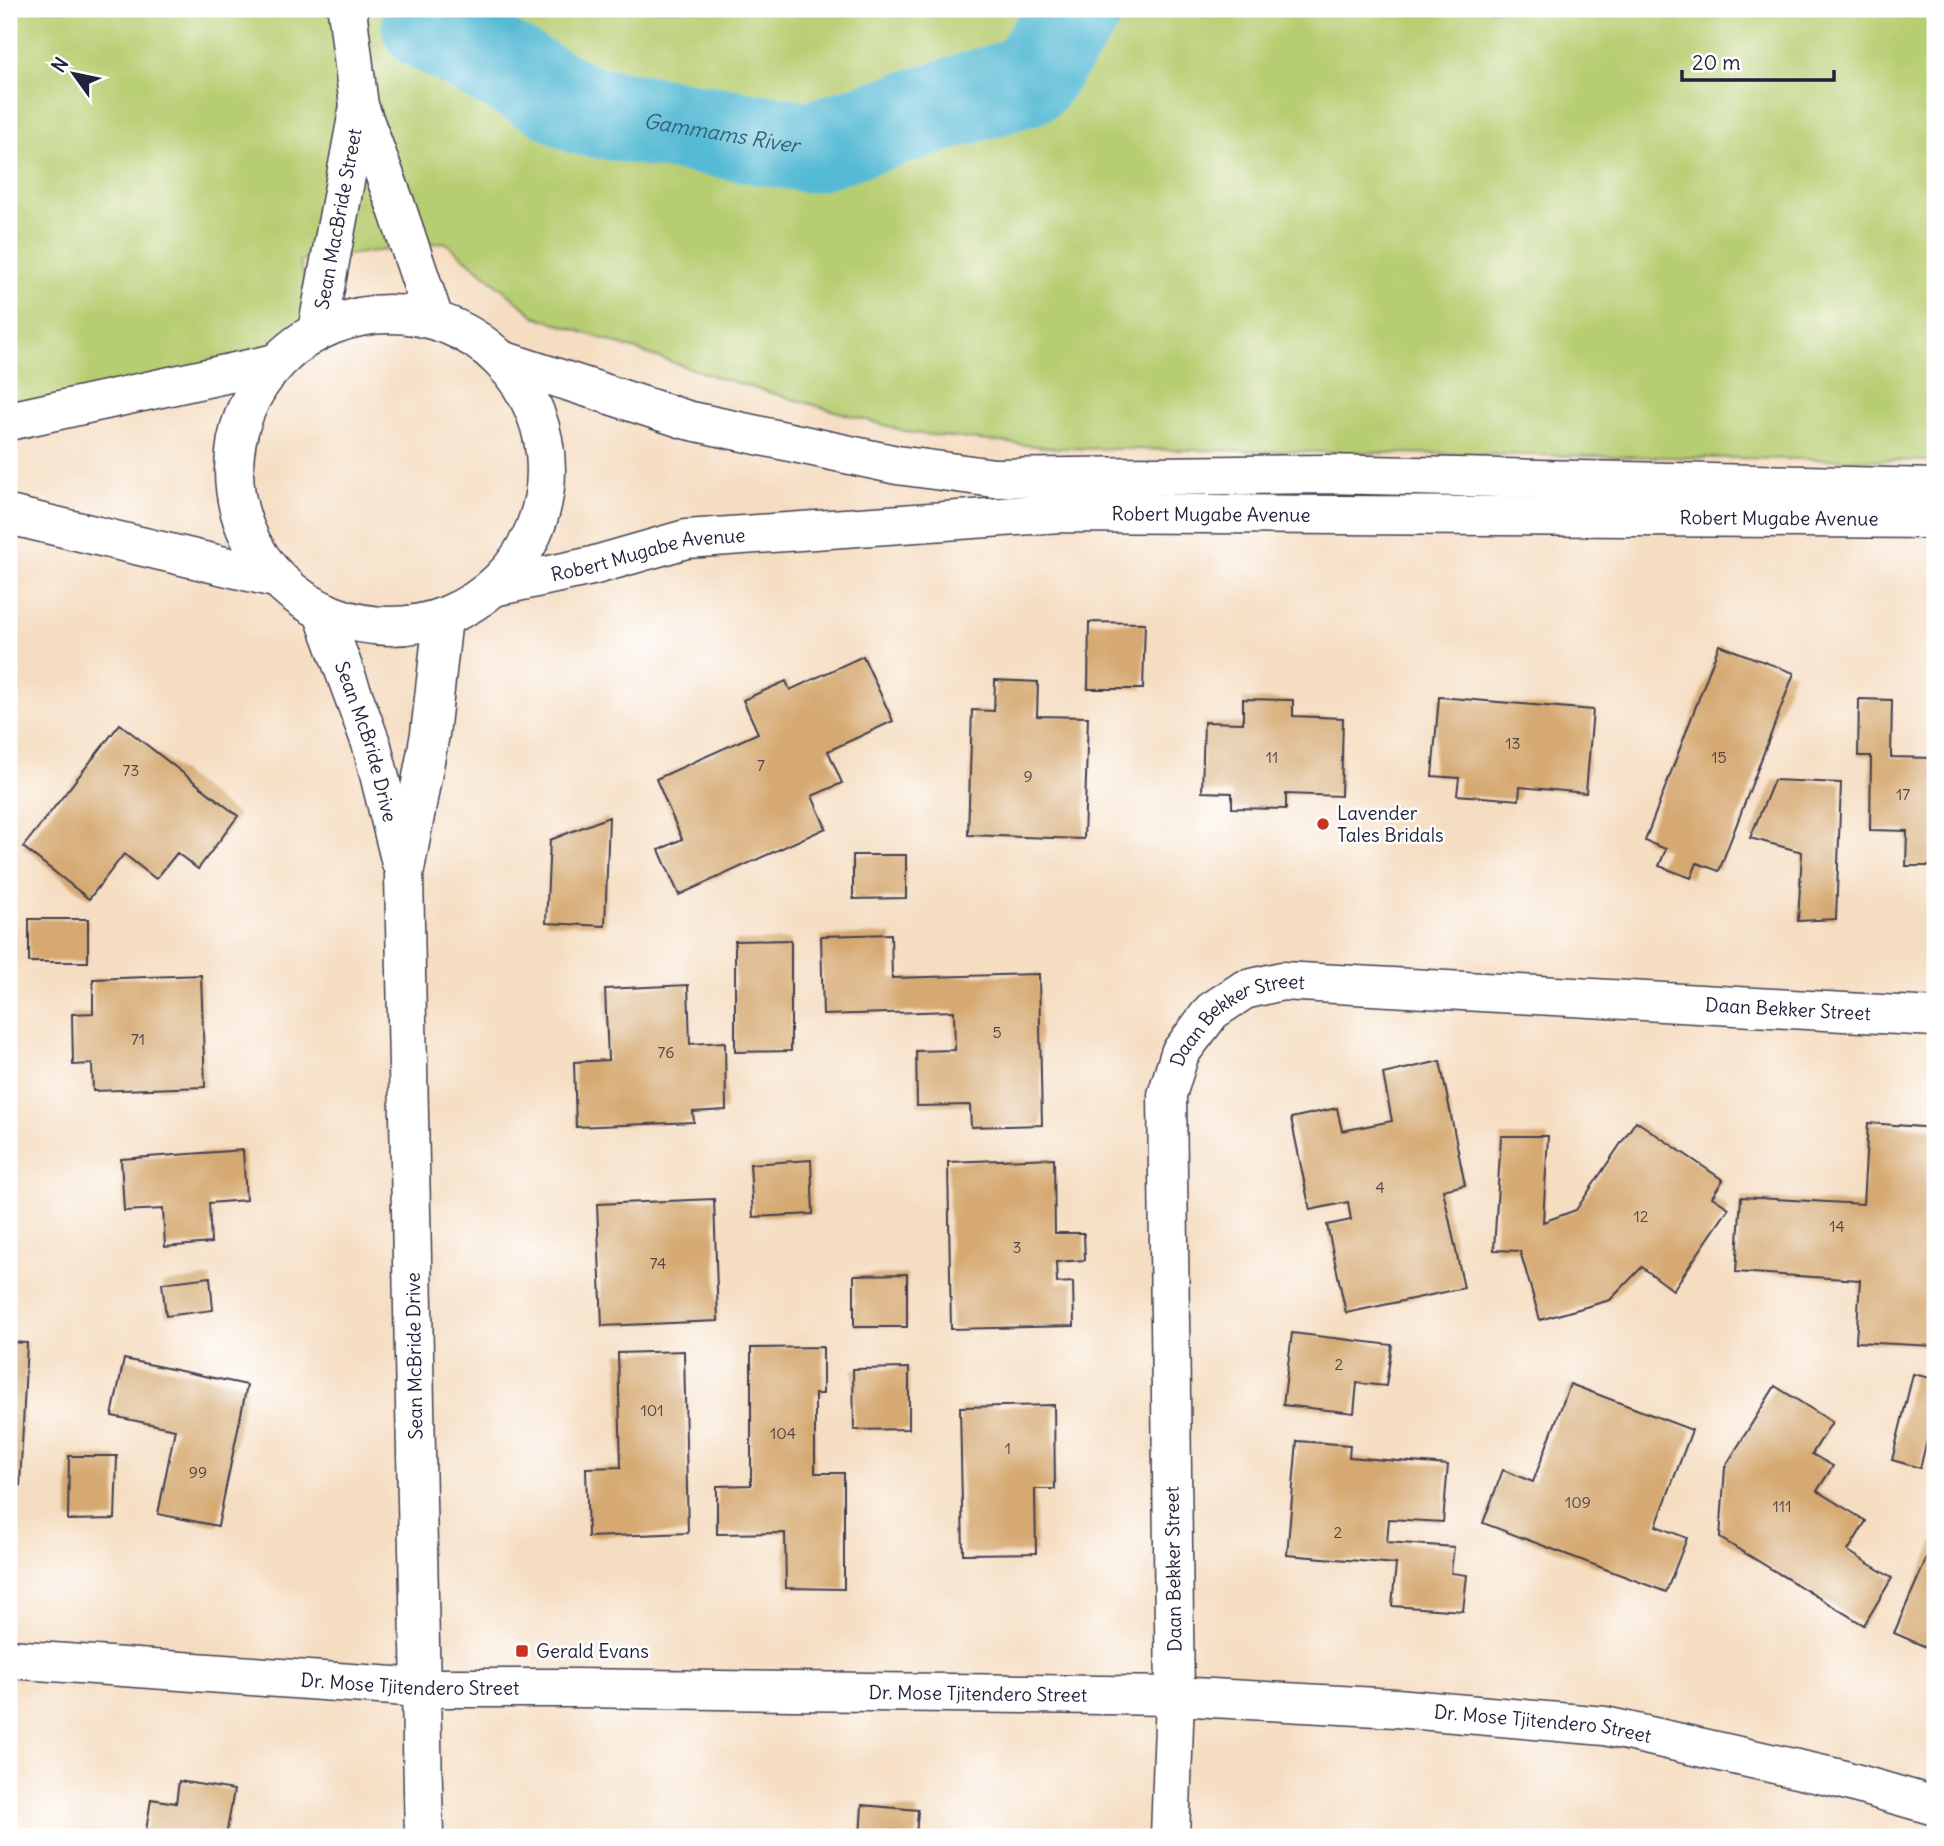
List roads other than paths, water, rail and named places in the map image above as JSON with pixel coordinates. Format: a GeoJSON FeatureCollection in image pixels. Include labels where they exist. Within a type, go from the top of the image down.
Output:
{"type":"FeatureCollection","features":[{"type":"Feature","properties":{"kind":"main road","name":"Sean MacBride Street"},"geometry":{"type":"LineString","coordinates":[[347,9],[359,106],[434,319]]}},
{"type":"Feature","properties":{"kind":"main road","name":"Sean MacBride Street"},"geometry":{"type":"LineString","coordinates":[[317,331],[359,106]]}},
{"type":"Feature","properties":{"kind":"main road"},"geometry":{"type":"LineString","coordinates":[[394,313],[434,319],[460,329],[505,362],[533,404],[546,452],[544,502],[525,549],[494,587],[471,605],[443,618],[403,626],[362,625],[323,612],[297,598],[275,578],[244,529],[233,470],[244,413],[276,363],[317,331],[355,318],[394,313]]}},
{"type":"Feature","properties":{"kind":"main road","name":"Robert Mugabe Avenue"},"geometry":{"type":"LineString","coordinates":[[505,362],[687,420],[897,465],[994,478],[1324,474],[1935,488]]}},
{"type":"Feature","properties":{"kind":"main road"},"geometry":{"type":"LineString","coordinates":[[9,421],[276,363]]}},
{"type":"Feature","properties":{"kind":"main road","name":"Robert Mugabe Avenue"},"geometry":{"type":"LineString","coordinates":[[494,587],[592,566],[686,539],[1060,513],[1935,519]]}},
{"type":"Feature","properties":{"kind":"main road"},"geometry":{"type":"LineString","coordinates":[[9,515],[275,578]]}},
{"type":"Feature","properties":{"kind":"main road","name":"Sean McBride Drive"},"geometry":{"type":"LineString","coordinates":[[323,612],[372,746],[404,875]]}},
{"type":"Feature","properties":{"kind":"main road","name":"Sean McBride Drive"},"geometry":{"type":"LineString","coordinates":[[424,1837],[404,875],[430,734],[443,618]]}},
{"type":"Feature","properties":{"kind":"main road","name":"Daan Bekker Street"},"geometry":{"type":"LineString","coordinates":[[1170,1837],[1175,1696],[1167,1096],[1180,1053],[1212,1011],[1244,990],[1282,981],[1935,1017]]}},
{"type":"Feature","properties":{"kind":"main road","name":"Dr. Mose Tjitendero Street"},"geometry":{"type":"LineString","coordinates":[[9,1659],[422,1688],[1175,1696],[1396,1708],[1605,1726],[1837,1779],[1935,1806]]}},
{"type":"Feature","properties":{"kind":"waterway","name":"Gammams River"},"geometry":{"type":"LineString","coordinates":[[427,25],[583,110],[809,147],[1028,80],[1077,9]]}},
{"type":"Feature","properties":{"kind":"place","name":"Lavender Tales Bridals"},"geometry":{"type":"Point","coordinates":[1323,824]}},
{"type":"Feature","properties":{"kind":"place","name":"Gerald Evans"},"geometry":{"type":"Point","coordinates":[522,1651]}}]}
